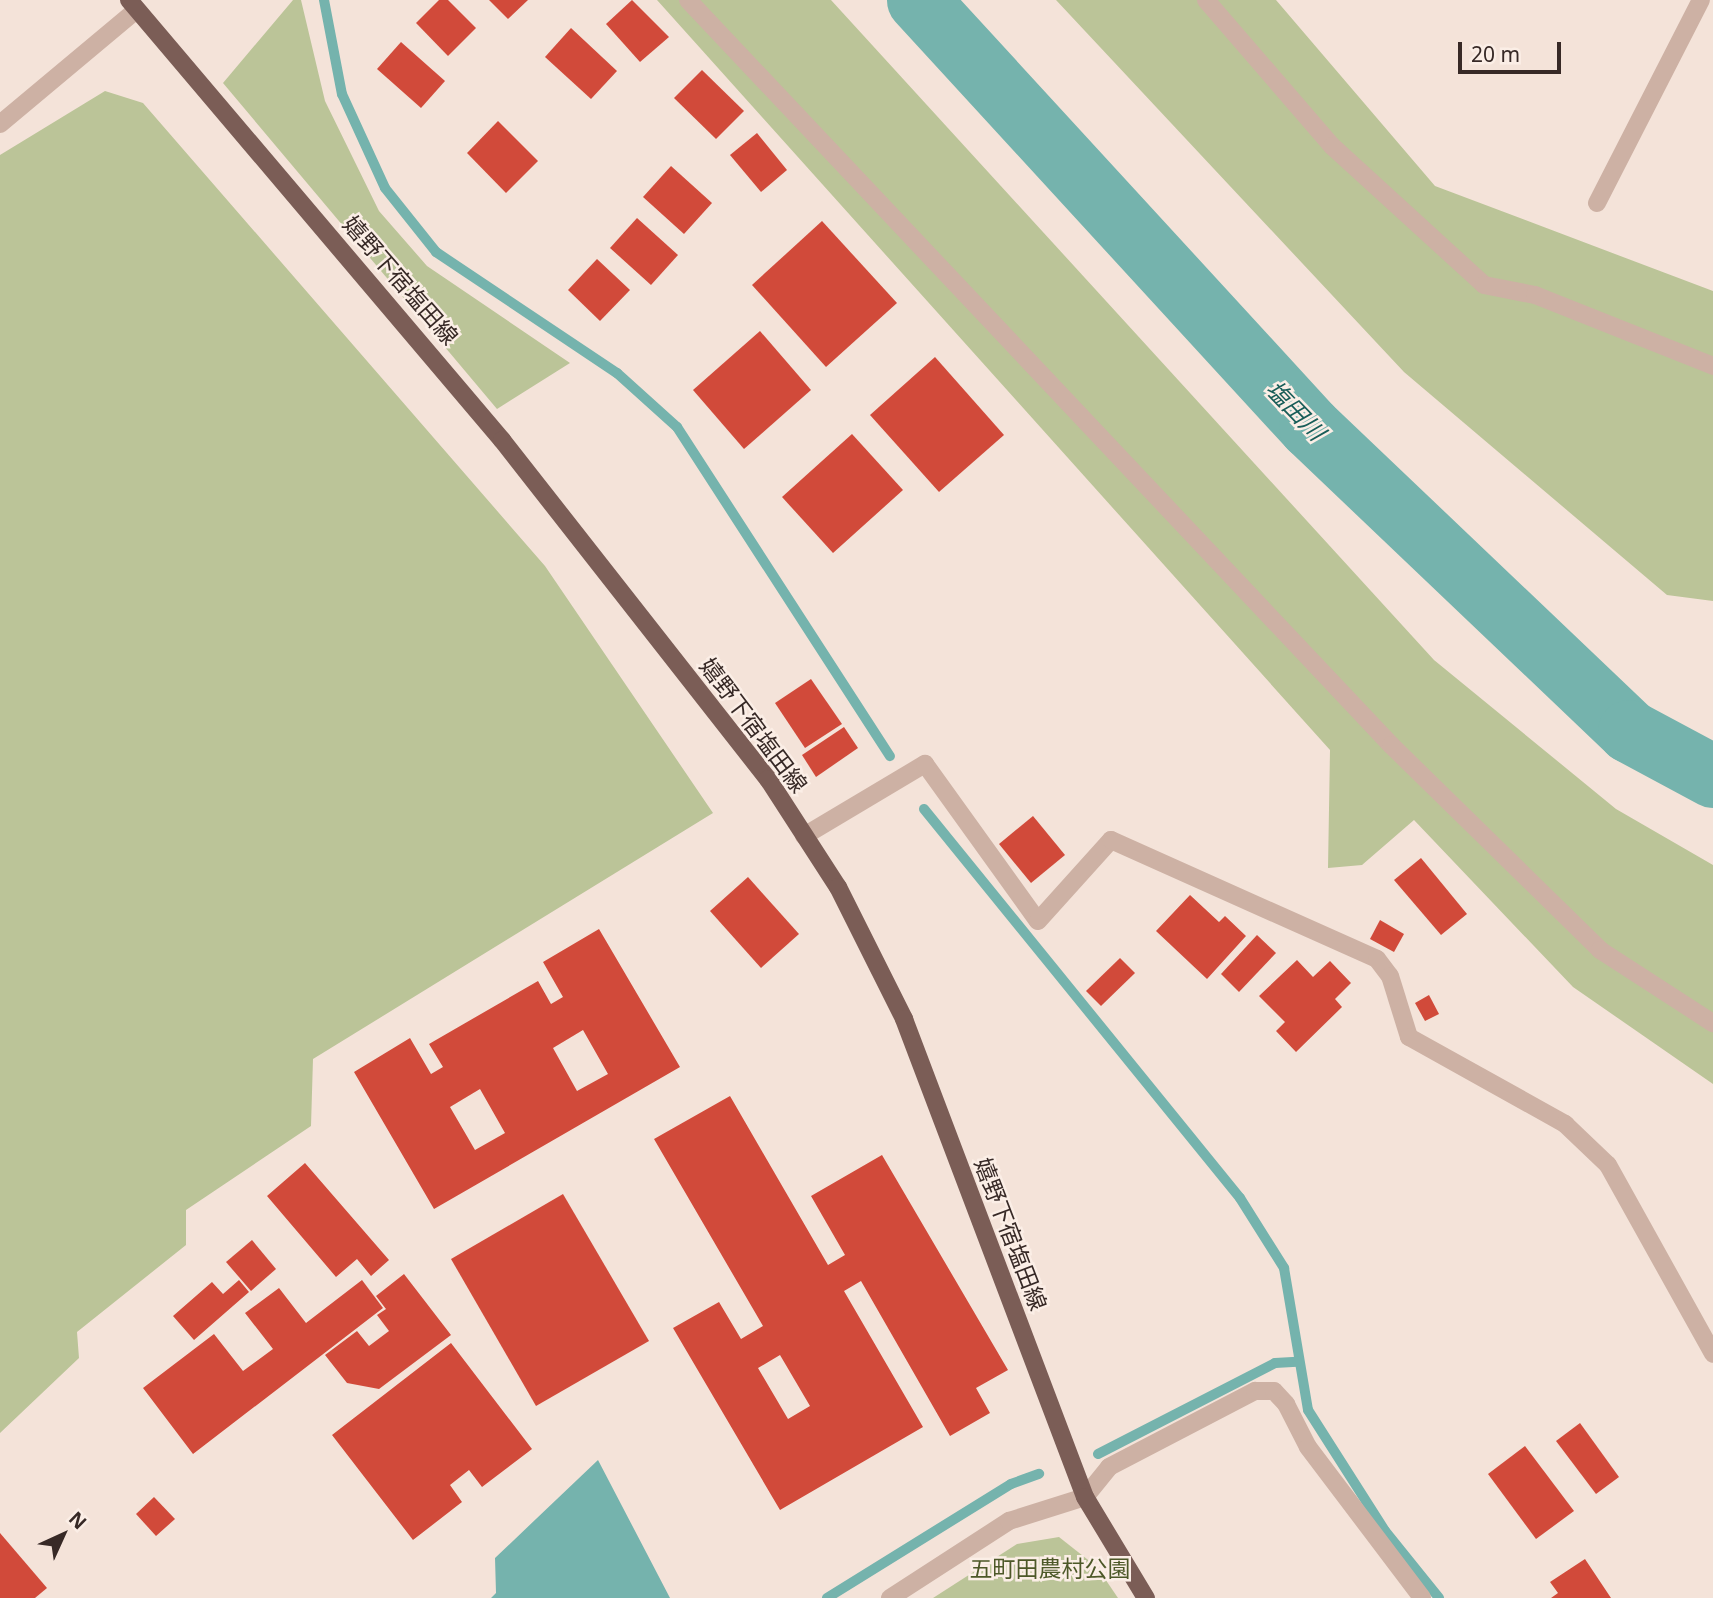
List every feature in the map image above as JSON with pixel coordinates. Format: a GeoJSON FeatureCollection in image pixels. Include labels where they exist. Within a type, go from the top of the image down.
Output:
{"type":"FeatureCollection","features":[{"type":"Feature","properties":{"kind":"main road","name":"嬉野下宿塩田線"},"geometry":{"type":"LineString","coordinates":[[132,5],[437,359],[768,779],[838,887],[904,1019],[1086,1497],[1146,1598]]}},
{"type":"Feature","properties":{"kind":"street"},"geometry":{"type":"LineString","coordinates":[[688,0],[1391,745],[1600,950],[1713,1023]]}},
{"type":"Feature","properties":{"kind":"street"},"geometry":{"type":"LineString","coordinates":[[1206,0],[1332,146],[1484,285],[1535,295],[1713,366]]}},
{"type":"Feature","properties":{"kind":"street"},"geometry":{"type":"LineString","coordinates":[[1597,203],[1702,0]]}},
{"type":"Feature","properties":{"kind":"street"},"geometry":{"type":"LineString","coordinates":[[0,124],[132,5]]}},
{"type":"Feature","properties":{"kind":"street"},"geometry":{"type":"LineString","coordinates":[[804,836],[925,764],[1038,921],[1111,840],[1377,959],[1390,976],[1409,1037],[1565,1124],[1608,1165],[1713,1354]]}},
{"type":"Feature","properties":{"kind":"street"},"geometry":{"type":"LineString","coordinates":[[890,1598],[1009,1521],[1086,1497],[1109,1466],[1255,1391],[1274,1391],[1367,1530],[1422,1598]]}},
{"type":"Feature","properties":{"kind":"green space"},"geometry":{"type":"Polygon","coordinates":[[[293,0],[301,0],[325,101],[379,211],[427,266],[570,363],[497,409],[223,83],[293,0]]]}},
{"type":"Feature","properties":{"kind":"green space"},"geometry":{"type":"Polygon","coordinates":[[[657,0],[831,0],[1434,660],[1616,809],[1713,865],[1713,1084],[1573,987],[1414,820],[1362,865],[1328,868],[1330,750],[657,0]]]}},
{"type":"Feature","properties":{"kind":"green space"},"geometry":{"type":"Polygon","coordinates":[[[1056,0],[1276,0],[1435,186],[1713,291],[1713,601],[1667,595],[1404,372],[1056,0]]]}},
{"type":"Feature","properties":{"kind":"green space"},"geometry":{"type":"Polygon","coordinates":[[[105,91],[143,103],[545,566],[713,813],[313,1059],[311,1126],[186,1210],[186,1245],[77,1332],[79,1358],[0,1433],[0,155],[105,91]]]}},
{"type":"Feature","properties":{"kind":"green space","name":"五町田農村公園"},"geometry":{"type":"Polygon","coordinates":[[[1059,1537],[1097,1567],[1118,1598],[933,1598],[1017,1544],[1059,1537]]]}},
{"type":"Feature","properties":{"kind":"water"},"geometry":{"type":"Polygon","coordinates":[[[598,1460],[670,1598],[491,1598],[496,1593],[495,1558],[598,1460]]]}},
{"type":"Feature","properties":{"kind":"building"},"geometry":{"type":"Polygon","coordinates":[[[439,0],[448,0],[476,28],[448,56],[416,23],[439,0]]]}},
{"type":"Feature","properties":{"kind":"building"},"geometry":{"type":"Polygon","coordinates":[[[489,0],[528,0],[508,19],[489,0]]]}},
{"type":"Feature","properties":{"kind":"building"},"geometry":{"type":"Polygon","coordinates":[[[632,0],[669,37],[640,62],[606,24],[632,0]]]}},
{"type":"Feature","properties":{"kind":"building"},"geometry":{"type":"Polygon","coordinates":[[[571,28],[617,71],[591,99],[545,57],[571,28]]]}},
{"type":"Feature","properties":{"kind":"building"},"geometry":{"type":"Polygon","coordinates":[[[401,42],[445,81],[421,108],[377,69],[401,42]]]}},
{"type":"Feature","properties":{"kind":"building"},"geometry":{"type":"Polygon","coordinates":[[[702,70],[744,111],[716,139],[674,98],[702,70]]]}},
{"type":"Feature","properties":{"kind":"building"},"geometry":{"type":"Polygon","coordinates":[[[498,121],[538,161],[506,193],[467,153],[498,121]]]}},
{"type":"Feature","properties":{"kind":"building"},"geometry":{"type":"Polygon","coordinates":[[[757,133],[787,170],[761,192],[730,155],[757,133]]]}},
{"type":"Feature","properties":{"kind":"building"},"geometry":{"type":"Polygon","coordinates":[[[671,166],[712,203],[684,234],[643,197],[671,166]]]}},
{"type":"Feature","properties":{"kind":"building"},"geometry":{"type":"Polygon","coordinates":[[[637,218],[678,255],[651,285],[610,248],[637,218]]]}},
{"type":"Feature","properties":{"kind":"building"},"geometry":{"type":"Polygon","coordinates":[[[822,221],[897,303],[826,367],[752,285],[822,221]]]}},
{"type":"Feature","properties":{"kind":"building"},"geometry":{"type":"Polygon","coordinates":[[[597,259],[630,290],[600,321],[568,290],[597,259]]]}},
{"type":"Feature","properties":{"kind":"building"},"geometry":{"type":"Polygon","coordinates":[[[760,331],[811,390],[744,449],[693,390],[760,331]]]}},
{"type":"Feature","properties":{"kind":"building"},"geometry":{"type":"Polygon","coordinates":[[[935,357],[1004,435],[939,492],[870,415],[935,357]]]}},
{"type":"Feature","properties":{"kind":"building"},"geometry":{"type":"Polygon","coordinates":[[[852,434],[903,490],[833,553],[782,497],[852,434]]]}},
{"type":"Feature","properties":{"kind":"building"},"geometry":{"type":"Polygon","coordinates":[[[811,679],[842,724],[805,748],[775,703],[811,679]]]}},
{"type":"Feature","properties":{"kind":"building"},"geometry":{"type":"Polygon","coordinates":[[[844,727],[858,748],[816,777],[802,755],[844,727]]]}},
{"type":"Feature","properties":{"kind":"building"},"geometry":{"type":"Polygon","coordinates":[[[1033,816],[1065,855],[1031,883],[999,844],[1033,816]]]}},
{"type":"Feature","properties":{"kind":"building"},"geometry":{"type":"Polygon","coordinates":[[[1421,858],[1467,914],[1441,935],[1394,880],[1421,858]]]}},
{"type":"Feature","properties":{"kind":"building"},"geometry":{"type":"Polygon","coordinates":[[[748,877],[799,934],[761,968],[710,911],[748,877]]]}},
{"type":"Feature","properties":{"kind":"building"},"geometry":{"type":"Polygon","coordinates":[[[1190,895],[1219,922],[1225,916],[1246,936],[1207,979],[1156,931],[1190,895]]]}},
{"type":"Feature","properties":{"kind":"building"},"geometry":{"type":"Polygon","coordinates":[[[1380,920],[1404,934],[1394,952],[1370,939],[1380,920]]]}},
{"type":"Feature","properties":{"kind":"building"},"geometry":{"type":"Polygon","coordinates":[[[599,929],[680,1067],[434,1209],[354,1072],[410,1038],[431,1074],[443,1067],[429,1044],[538,981],[551,1004],[563,997],[543,962],[599,929]],[[583,1030],[553,1048],[577,1091],[608,1074],[583,1030]],[[480,1089],[450,1107],[475,1150],[505,1133],[480,1089]]]}},
{"type":"Feature","properties":{"kind":"building"},"geometry":{"type":"Polygon","coordinates":[[[1257,935],[1276,953],[1239,992],[1221,974],[1257,935]]]}},
{"type":"Feature","properties":{"kind":"building"},"geometry":{"type":"Polygon","coordinates":[[[1120,958],[1135,973],[1101,1006],[1086,991],[1120,958]]]}},
{"type":"Feature","properties":{"kind":"building"},"geometry":{"type":"Polygon","coordinates":[[[1297,960],[1313,977],[1330,961],[1351,983],[1335,999],[1342,1007],[1296,1052],[1276,1031],[1285,1022],[1259,996],[1297,960]]]}},
{"type":"Feature","properties":{"kind":"building"},"geometry":{"type":"Polygon","coordinates":[[[1429,995],[1439,1014],[1425,1021],[1415,1003],[1429,995]]]}},
{"type":"Feature","properties":{"kind":"building"},"geometry":{"type":"Polygon","coordinates":[[[730,1096],[828,1265],[845,1255],[811,1196],[882,1155],[1008,1370],[976,1388],[990,1413],[950,1436],[861,1281],[844,1291],[923,1427],[780,1510],[673,1328],[719,1302],[741,1339],[763,1326],[654,1139],[730,1096]],[[780,1355],[758,1368],[788,1419],[810,1406],[780,1355]]]}},
{"type":"Feature","properties":{"kind":"building"},"geometry":{"type":"Polygon","coordinates":[[[305,1163],[389,1260],[371,1276],[357,1259],[336,1277],[267,1196],[305,1163]]]}},
{"type":"Feature","properties":{"kind":"building"},"geometry":{"type":"Polygon","coordinates":[[[563,1194],[649,1341],[536,1406],[451,1259],[563,1194]]]}},
{"type":"Feature","properties":{"kind":"building"},"geometry":{"type":"Polygon","coordinates":[[[252,1240],[276,1269],[251,1291],[226,1262],[252,1240]]]}},
{"type":"Feature","properties":{"kind":"building"},"geometry":{"type":"Polygon","coordinates":[[[404,1274],[451,1335],[379,1389],[347,1383],[325,1355],[357,1331],[369,1346],[389,1331],[377,1315],[386,1309],[376,1296],[404,1274]]]}},
{"type":"Feature","properties":{"kind":"building"},"geometry":{"type":"Polygon","coordinates":[[[239,1280],[249,1292],[194,1340],[173,1316],[212,1282],[223,1294],[239,1280]]]}},
{"type":"Feature","properties":{"kind":"building"},"geometry":{"type":"Polygon","coordinates":[[[362,1280],[383,1308],[193,1454],[143,1388],[214,1334],[243,1371],[273,1349],[245,1313],[279,1288],[306,1323],[362,1280]]]}},
{"type":"Feature","properties":{"kind":"building"},"geometry":{"type":"Polygon","coordinates":[[[451,1343],[532,1449],[482,1487],[469,1470],[450,1485],[462,1502],[413,1540],[332,1435],[451,1343]]]}},
{"type":"Feature","properties":{"kind":"building"},"geometry":{"type":"Polygon","coordinates":[[[1580,1423],[1619,1477],[1596,1494],[1556,1441],[1580,1423]]]}},
{"type":"Feature","properties":{"kind":"building"},"geometry":{"type":"Polygon","coordinates":[[[1525,1446],[1574,1511],[1536,1539],[1488,1474],[1525,1446]]]}},
{"type":"Feature","properties":{"kind":"building"},"geometry":{"type":"Polygon","coordinates":[[[154,1497],[175,1519],[156,1536],[136,1514],[154,1497]]]}},
{"type":"Feature","properties":{"kind":"building"},"geometry":{"type":"Polygon","coordinates":[[[0,1533],[47,1588],[35,1598],[0,1598],[0,1533]]]}},
{"type":"Feature","properties":{"kind":"building"},"geometry":{"type":"Polygon","coordinates":[[[1585,1559],[1611,1598],[1551,1598],[1558,1593],[1550,1582],[1585,1559]]]}},
{"type":"Feature","properties":{"kind":"waterway"},"geometry":{"type":"LineString","coordinates":[[324,0],[342,94],[385,188],[436,252],[617,373],[677,427],[890,756]]}},
{"type":"Feature","properties":{"kind":"waterway","name":"塩田川"},"geometry":{"type":"LineString","coordinates":[[918,0],[1310,427],[1629,731],[1713,776]]}},
{"type":"Feature","properties":{"kind":"waterway"},"geometry":{"type":"LineString","coordinates":[[924,809],[1240,1198],[1284,1268],[1308,1410],[1385,1531],[1439,1598]]}},
{"type":"Feature","properties":{"kind":"waterway"},"geometry":{"type":"LineString","coordinates":[[1098,1454],[1275,1363],[1297,1362]]}},
{"type":"Feature","properties":{"kind":"waterway"},"geometry":{"type":"LineString","coordinates":[[827,1598],[1011,1484],[1039,1474]]}}]}
